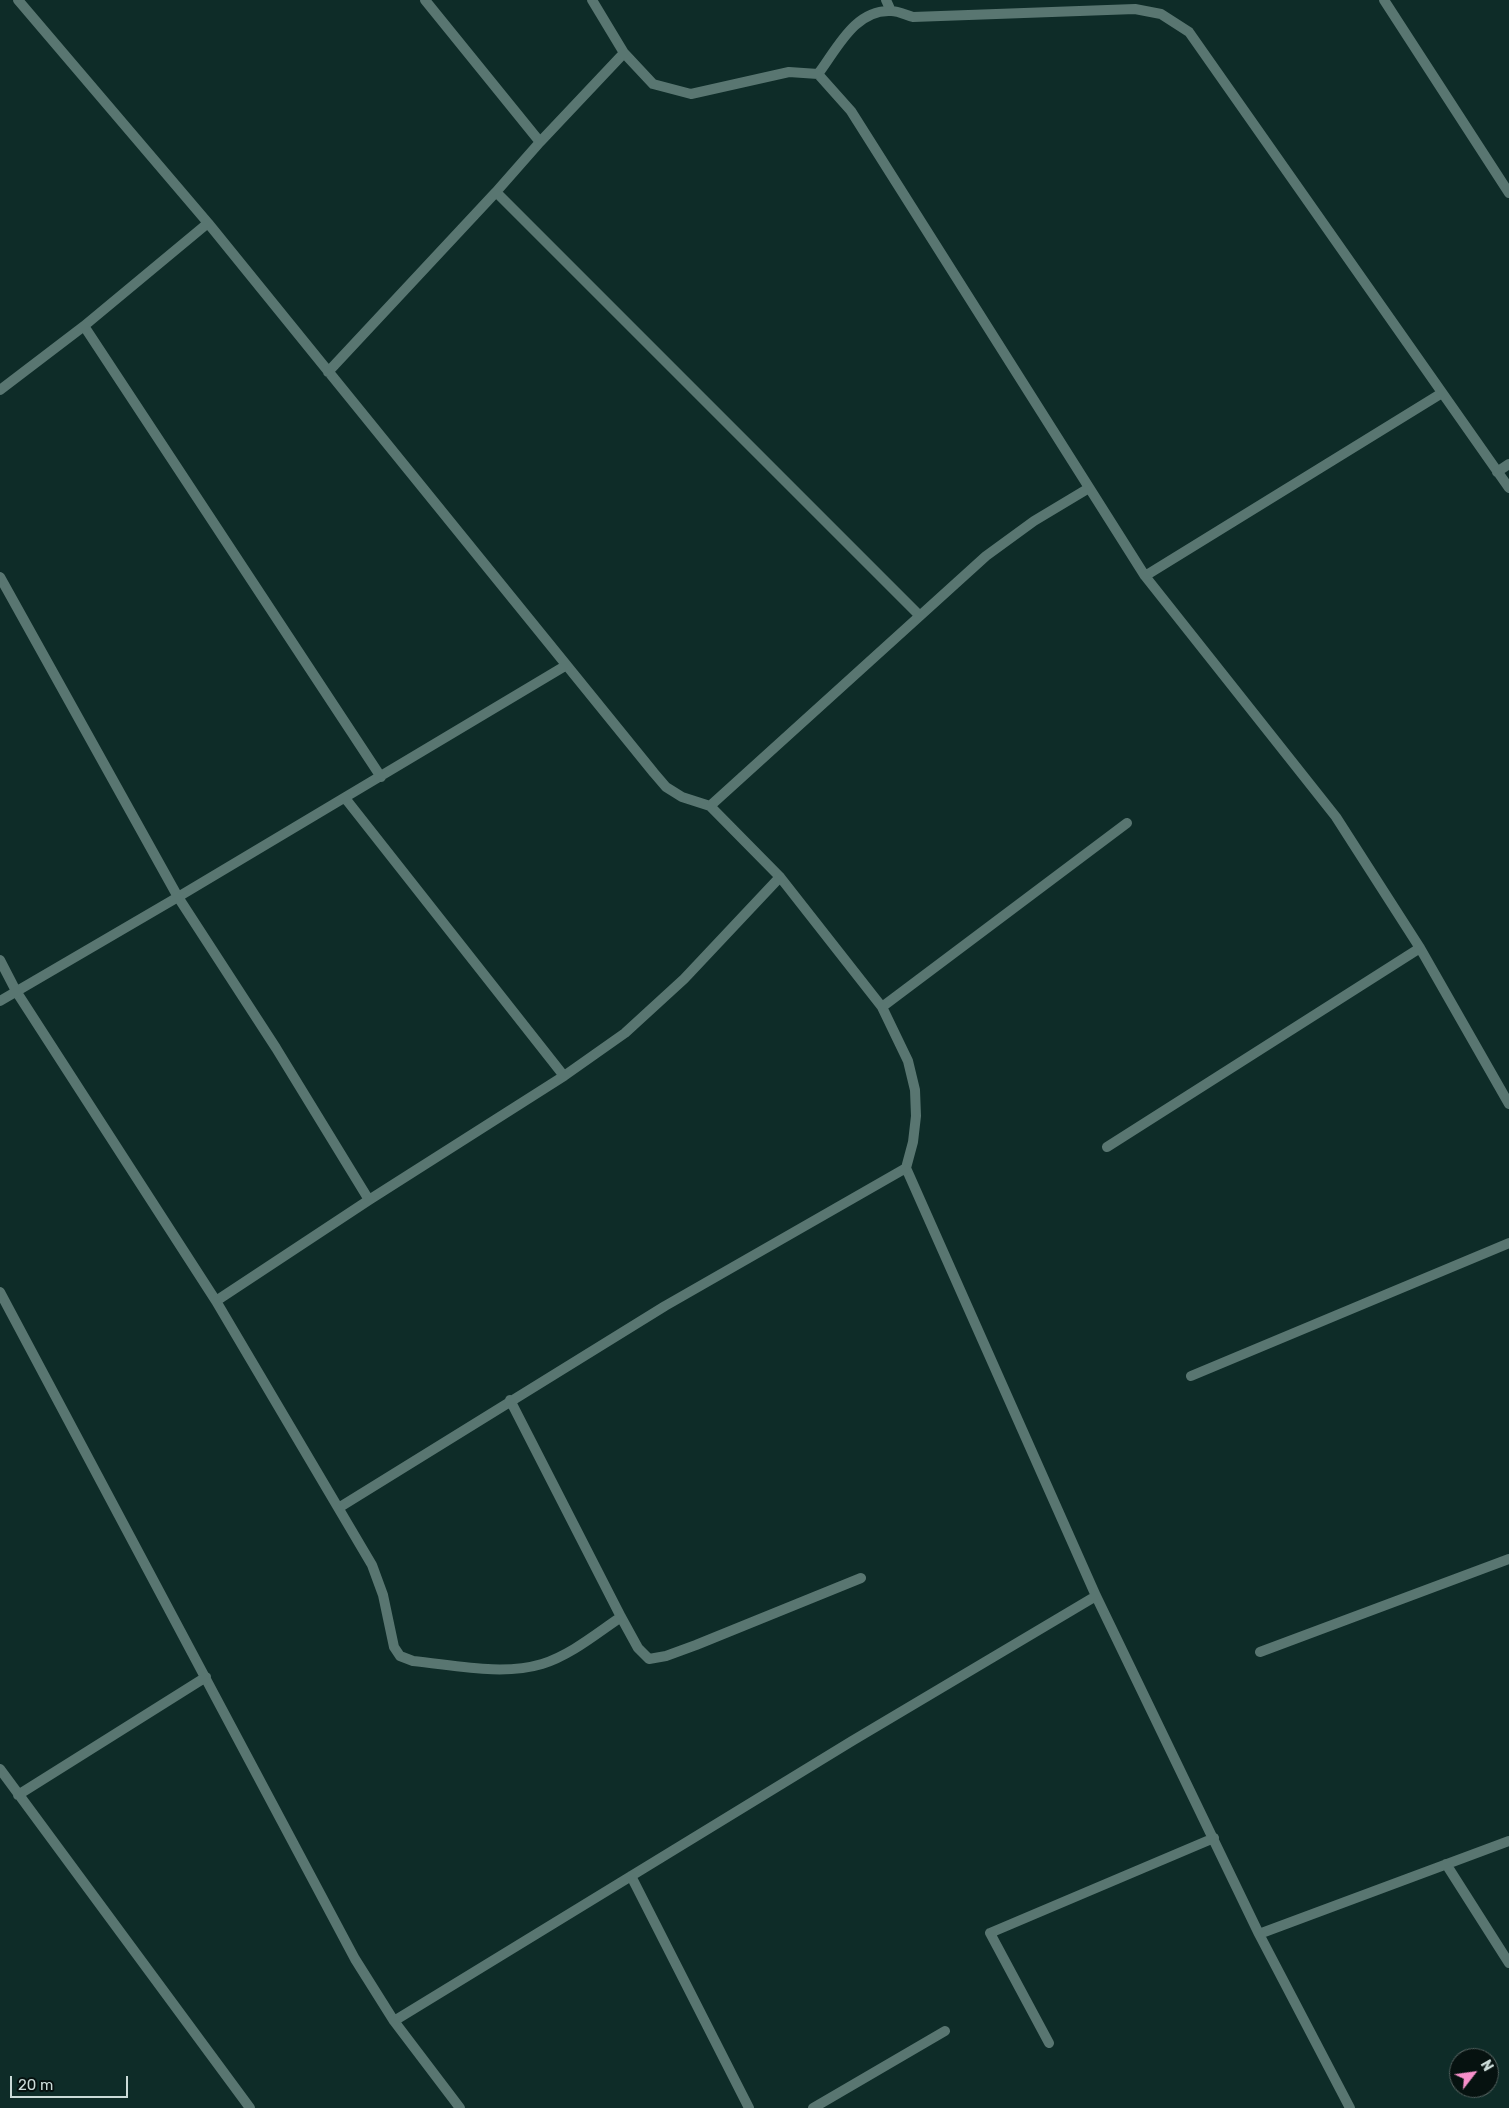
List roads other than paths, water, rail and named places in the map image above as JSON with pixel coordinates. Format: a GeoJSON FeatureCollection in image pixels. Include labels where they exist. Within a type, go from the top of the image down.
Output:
{"type":"FeatureCollection","features":[{"type":"Feature","properties":{"kind":"street"},"geometry":{"type":"LineString","coordinates":[[18,0],[208,222],[666,787],[682,798],[710,806],[780,877],[882,1007],[908,1061],[914,1090],[916,1116],[913,1142],[906,1168],[1096,1596],[1259,1934],[1350,2108]]}},
{"type":"Feature","properties":{"kind":"street"},"geometry":{"type":"LineString","coordinates":[[425,0],[540,142]]}},
{"type":"Feature","properties":{"kind":"street"},"geometry":{"type":"LineString","coordinates":[[592,0],[624,53],[653,84],[690,94],[789,72],[818,74],[850,111],[1145,576],[1336,818],[1420,948],[1509,1104]]}},
{"type":"Feature","properties":{"kind":"street"},"geometry":{"type":"LineString","coordinates":[[886,0],[891,11]]}},
{"type":"Feature","properties":{"kind":"street"},"geometry":{"type":"LineString","coordinates":[[1384,0],[1509,193]]}},
{"type":"Feature","properties":{"kind":"street"},"geometry":{"type":"LineString","coordinates":[[818,74],[855,23],[870,14],[891,11],[913,17],[1135,9],[1160,14],[1189,32],[1509,488]]}},
{"type":"Feature","properties":{"kind":"street"},"geometry":{"type":"LineString","coordinates":[[328,372],[624,53]]}},
{"type":"Feature","properties":{"kind":"street"},"geometry":{"type":"LineString","coordinates":[[496,192],[919,615]]}},
{"type":"Feature","properties":{"kind":"street"},"geometry":{"type":"LineString","coordinates":[[0,390],[84,326],[208,222]]}},
{"type":"Feature","properties":{"kind":"street"},"geometry":{"type":"LineString","coordinates":[[84,326],[381,777]]}},
{"type":"Feature","properties":{"kind":"street"},"geometry":{"type":"LineString","coordinates":[[1145,576],[1442,393]]}},
{"type":"Feature","properties":{"kind":"street"},"geometry":{"type":"LineString","coordinates":[[1497,472],[1509,464]]}},
{"type":"Feature","properties":{"kind":"street"},"geometry":{"type":"LineString","coordinates":[[710,806],[986,556],[1034,521],[1089,488]]}},
{"type":"Feature","properties":{"kind":"street"},"geometry":{"type":"LineString","coordinates":[[0,577],[178,897],[276,1048],[369,1200]]}},
{"type":"Feature","properties":{"kind":"street"},"geometry":{"type":"LineString","coordinates":[[0,1001],[566,666]]}},
{"type":"Feature","properties":{"kind":"street"},"geometry":{"type":"LineString","coordinates":[[345,798],[564,1076]]}},
{"type":"Feature","properties":{"kind":"street"},"geometry":{"type":"LineString","coordinates":[[882,1007],[1127,823]]}},
{"type":"Feature","properties":{"kind":"street"},"geometry":{"type":"LineString","coordinates":[[216,1301],[369,1200],[564,1076],[624,1033],[684,979],[780,877]]}},
{"type":"Feature","properties":{"kind":"street"},"geometry":{"type":"LineString","coordinates":[[1107,1148],[1420,948]]}},
{"type":"Feature","properties":{"kind":"street"},"geometry":{"type":"LineString","coordinates":[[0,960],[16,991],[216,1301],[340,1508],[372,1565],[383,1594],[394,1647],[400,1656],[413,1661],[506,1669],[543,1664],[575,1648],[621,1617]]}},
{"type":"Feature","properties":{"kind":"street"},"geometry":{"type":"LineString","coordinates":[[340,1508],[510,1400],[664,1306],[906,1168]]}},
{"type":"Feature","properties":{"kind":"street"},"geometry":{"type":"LineString","coordinates":[[1191,1376],[1509,1244]]}},
{"type":"Feature","properties":{"kind":"street"},"geometry":{"type":"LineString","coordinates":[[0,1292],[355,1959],[394,2021],[460,2108]]}},
{"type":"Feature","properties":{"kind":"street"},"geometry":{"type":"LineString","coordinates":[[510,1400],[621,1617],[638,1648],[649,1659],[666,1656],[696,1645],[861,1578]]}},
{"type":"Feature","properties":{"kind":"street"},"geometry":{"type":"LineString","coordinates":[[1260,1652],[1509,1559]]}},
{"type":"Feature","properties":{"kind":"street"},"geometry":{"type":"LineString","coordinates":[[394,2021],[852,1741],[1096,1596]]}},
{"type":"Feature","properties":{"kind":"street"},"geometry":{"type":"LineString","coordinates":[[18,1795],[206,1677]]}},
{"type":"Feature","properties":{"kind":"street"},"geometry":{"type":"LineString","coordinates":[[0,1769],[250,2108]]}},
{"type":"Feature","properties":{"kind":"street"},"geometry":{"type":"LineString","coordinates":[[1049,2043],[990,1933],[1214,1838]]}},
{"type":"Feature","properties":{"kind":"street"},"geometry":{"type":"LineString","coordinates":[[1259,1934],[1509,1841]]}},
{"type":"Feature","properties":{"kind":"street"},"geometry":{"type":"LineString","coordinates":[[1446,1864],[1509,1963]]}},
{"type":"Feature","properties":{"kind":"street"},"geometry":{"type":"LineString","coordinates":[[631,1876],[749,2108]]}},
{"type":"Feature","properties":{"kind":"street"},"geometry":{"type":"LineString","coordinates":[[813,2108],[944,2031]]}}]}
